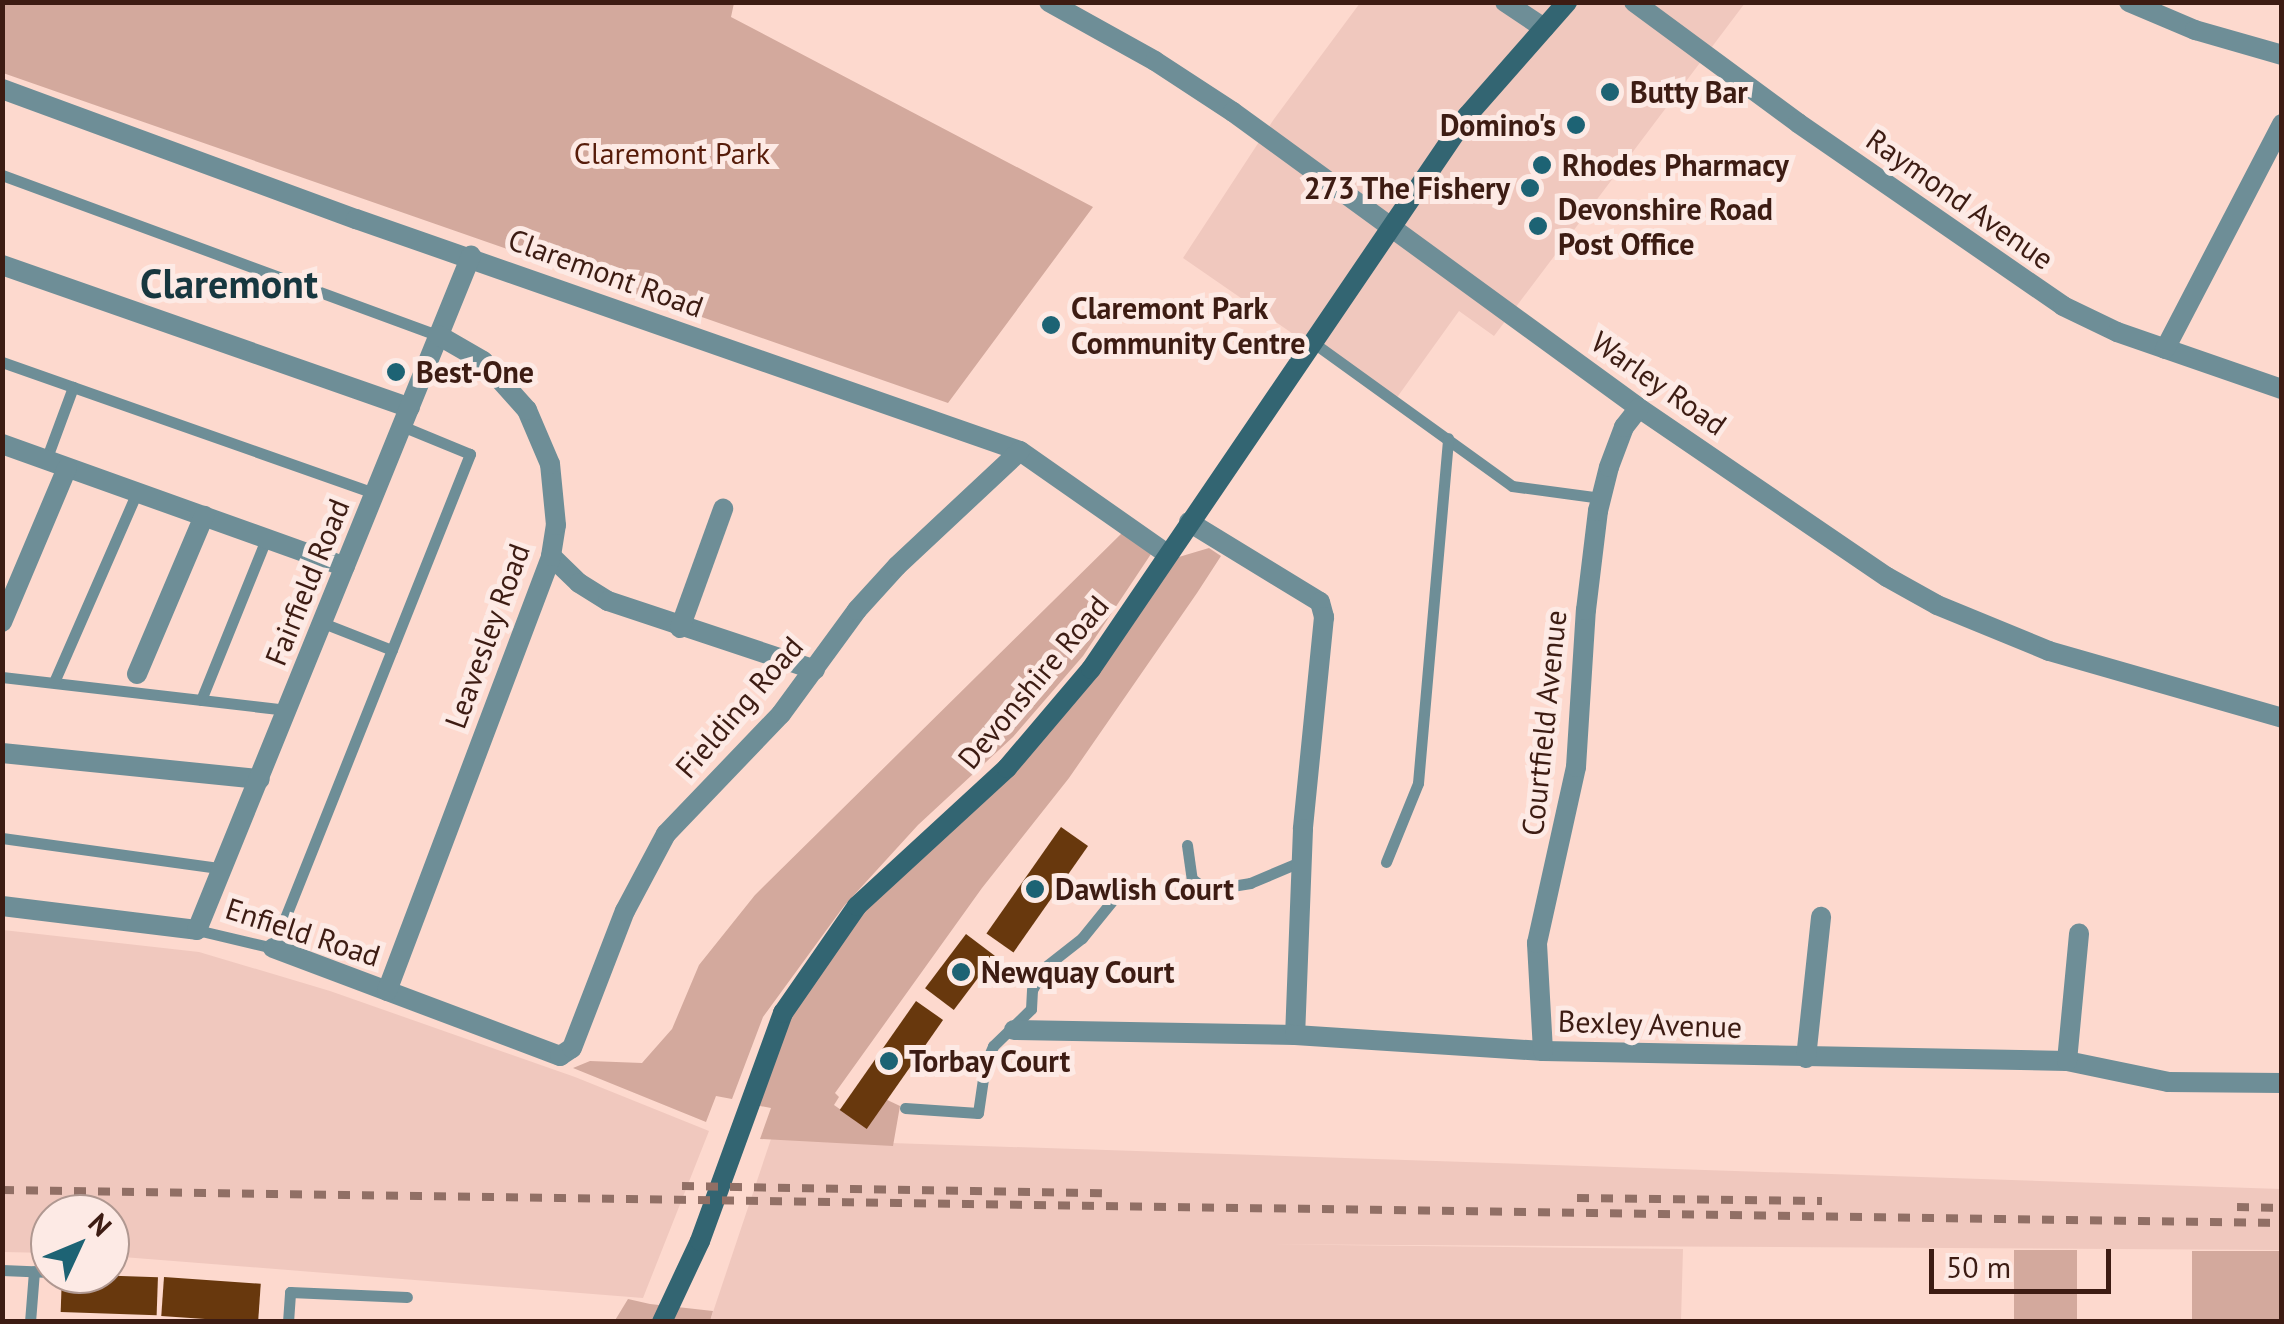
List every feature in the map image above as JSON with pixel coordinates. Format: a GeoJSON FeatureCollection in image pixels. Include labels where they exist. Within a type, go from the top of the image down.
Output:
{"type":"FeatureCollection","features":[{"type":"Feature","properties":{"kind":"main road","name":"Devonshire Road"},"geometry":{"type":"LineString","coordinates":[[662,1322],[700,1240],[783,1013],[856,906],[1007,768],[1129,618],[1167,554],[1466,116],[1567,2]]}},
{"type":"Feature","properties":{"kind":"street","name":"Warley Road"},"geometry":{"type":"LineString","coordinates":[[1049,2],[1155,60],[1639,408],[1887,577],[1937,605],[2050,651],[2282,718]]}},
{"type":"Feature","properties":{"kind":"street"},"geometry":{"type":"LineString","coordinates":[[1504,2],[1544,28]]}},
{"type":"Feature","properties":{"kind":"street","name":"Raymond Avenue"},"geometry":{"type":"LineString","coordinates":[[1634,2],[1995,262],[2063,306],[2165,348],[2282,389]]}},
{"type":"Feature","properties":{"kind":"street"},"geometry":{"type":"LineString","coordinates":[[2128,2],[2196,30],[2282,56]]}},
{"type":"Feature","properties":{"kind":"street","name":"Claremont Road"},"geometry":{"type":"LineString","coordinates":[[2,90],[1020,452],[1167,554]]}},
{"type":"Feature","properties":{"kind":"street"},"geometry":{"type":"LineString","coordinates":[[2165,348],[2282,124]]}},
{"type":"Feature","properties":{"kind":"street","name":"Fairfield Road"},"geometry":{"type":"LineString","coordinates":[[197,930],[470,256]]}},
{"type":"Feature","properties":{"kind":"street"},"geometry":{"type":"LineString","coordinates":[[2,265],[406,417]]}},
{"type":"Feature","properties":{"kind":"street","name":"Leavesley Road"},"geometry":{"type":"LineString","coordinates":[[387,991],[550,556],[556,492],[540,435],[527,410],[483,361],[438,335]]}},
{"type":"Feature","properties":{"kind":"street","name":"Courtfield Avenue"},"geometry":{"type":"LineString","coordinates":[[1543,1051],[1537,943],[1576,768],[1586,610],[1602,498],[1624,426],[1639,408]]}},
{"type":"Feature","properties":{"kind":"street"},"geometry":{"type":"LineString","coordinates":[[2,444],[345,567]]}},
{"type":"Feature","properties":{"kind":"street","name":"Fielding Road"},"geometry":{"type":"LineString","coordinates":[[572,1048],[636,886],[666,834],[781,714],[857,610],[897,566],[1020,452]]}},
{"type":"Feature","properties":{"kind":"street"},"geometry":{"type":"LineString","coordinates":[[2,622],[67,468]]}},
{"type":"Feature","properties":{"kind":"street"},"geometry":{"type":"LineString","coordinates":[[680,628],[723,509]]}},
{"type":"Feature","properties":{"kind":"street"},"geometry":{"type":"LineString","coordinates":[[137,674],[204,516]]}},
{"type":"Feature","properties":{"kind":"street"},"geometry":{"type":"LineString","coordinates":[[1189,522],[1320,602],[1324,617],[1302,861],[1295,1035]]}},
{"type":"Feature","properties":{"kind":"street"},"geometry":{"type":"LineString","coordinates":[[550,556],[579,583],[608,600],[680,628],[814,670]]}},
{"type":"Feature","properties":{"kind":"street"},"geometry":{"type":"LineString","coordinates":[[2,753],[260,778]]}},
{"type":"Feature","properties":{"kind":"street","name":"Enfield Road"},"geometry":{"type":"LineString","coordinates":[[2,906],[197,930]]}},
{"type":"Feature","properties":{"kind":"street"},"geometry":{"type":"LineString","coordinates":[[1806,1058],[1821,917]]}},
{"type":"Feature","properties":{"kind":"street"},"geometry":{"type":"LineString","coordinates":[[2068,1061],[2080,934]]}},
{"type":"Feature","properties":{"kind":"street","name":"Enfield Road"},"geometry":{"type":"LineString","coordinates":[[272,948],[560,1056],[572,1048]]}},
{"type":"Feature","properties":{"kind":"street","name":"Bexley Avenue"},"geometry":{"type":"LineString","coordinates":[[1014,1030],[1295,1035],[1543,1051],[2068,1061],[2168,1082],[2282,1083]]}},
{"type":"Feature","properties":{"kind":"lane"},"geometry":{"type":"LineString","coordinates":[[2,175],[438,335]]}},
{"type":"Feature","properties":{"kind":"lane"},"geometry":{"type":"LineString","coordinates":[[1311,342],[1512,486],[1602,498]]}},
{"type":"Feature","properties":{"kind":"lane"},"geometry":{"type":"LineString","coordinates":[[2,362],[375,494]]}},
{"type":"Feature","properties":{"kind":"lane"},"geometry":{"type":"LineString","coordinates":[[46,460],[73,387]]}},
{"type":"Feature","properties":{"kind":"lane"},"geometry":{"type":"LineString","coordinates":[[272,948],[470,454],[406,417]]}},
{"type":"Feature","properties":{"kind":"lane"},"geometry":{"type":"LineString","coordinates":[[1386,862],[1418,783],[1448,438]]}},
{"type":"Feature","properties":{"kind":"lane"},"geometry":{"type":"LineString","coordinates":[[54,682],[137,492]]}},
{"type":"Feature","properties":{"kind":"lane"},"geometry":{"type":"LineString","coordinates":[[200,700],[266,539]]}},
{"type":"Feature","properties":{"kind":"lane"},"geometry":{"type":"LineString","coordinates":[[323,623],[392,650]]}},
{"type":"Feature","properties":{"kind":"lane"},"geometry":{"type":"LineString","coordinates":[[2,676],[288,710]]}},
{"type":"Feature","properties":{"kind":"lane"},"geometry":{"type":"LineString","coordinates":[[2,838],[224,869]]}},
{"type":"Feature","properties":{"kind":"lane"},"geometry":{"type":"LineString","coordinates":[[1188,844],[1192,879],[1207,890],[1250,883],[1302,861]]}},
{"type":"Feature","properties":{"kind":"lane"},"geometry":{"type":"LineString","coordinates":[[905,1108],[978,1113],[985,1065],[993,1046],[1031,1010],[1032,990],[1045,967],[1082,938],[1112,901]]}},
{"type":"Feature","properties":{"kind":"lane","name":"Enfield Road"},"geometry":{"type":"LineString","coordinates":[[197,930],[272,948]]}},
{"type":"Feature","properties":{"kind":"lane"},"geometry":{"type":"LineString","coordinates":[[2,1270],[30,1271]]}},
{"type":"Feature","properties":{"kind":"lane"},"geometry":{"type":"LineString","coordinates":[[288,1322],[290,1292],[407,1297]]}},
{"type":"Feature","properties":{"kind":"lane"},"geometry":{"type":"LineString","coordinates":[[30,1322],[32,1294]]}},
{"type":"Feature","properties":{"kind":"shaded area"},"geometry":{"type":"Polygon","coordinates":[[[1360,3],[1745,3],[1494,336],[1459,311],[1393,403],[1183,258],[1274,119],[1360,3]]]}},
{"type":"Feature","properties":{"kind":"shaded area"},"geometry":{"type":"Polygon","coordinates":[[[3,930],[199,952],[330,991],[575,1077],[709,1131],[643,1298],[130,1258],[130,1194],[30,1194],[30,1253],[3,1252],[3,930]]]}},
{"type":"Feature","properties":{"kind":"shaded area"},"geometry":{"type":"Polygon","coordinates":[[[771,1139],[2281,1189],[2281,1250],[1242,1244],[1683,1249],[1681,1321],[710,1321],[771,1139]]]}},
{"type":"Feature","properties":{"kind":"green space","name":"Claremont Park"},"geometry":{"type":"Polygon","coordinates":[[[2,3],[734,3],[731,17],[1093,207],[948,403],[3,73],[2,3]]]}},
{"type":"Feature","properties":{"kind":"green space"},"geometry":{"type":"Polygon","coordinates":[[[1122,533],[1151,554],[1083,656],[1013,737],[918,825],[844,906],[763,1017],[732,1099],[716,1096],[706,1122],[573,1068],[590,1061],[642,1063],[672,1029],[699,965],[755,895],[1122,533]]]}},
{"type":"Feature","properties":{"kind":"green space"},"geometry":{"type":"Polygon","coordinates":[[[1209,548],[1221,556],[1197,593],[1069,778],[982,888],[835,1093],[839,1097],[834,1105],[861,1124],[881,1097],[900,1106],[893,1146],[760,1139],[771,1108],[749,1104],[783,1013],[857,906],[1007,768],[1162,562],[1209,548]]]}},
{"type":"Feature","properties":{"kind":"green space"},"geometry":{"type":"Polygon","coordinates":[[[2014,1250],[2077,1250],[2077,1321],[2014,1321],[2014,1250]]]}},
{"type":"Feature","properties":{"kind":"green space"},"geometry":{"type":"Polygon","coordinates":[[[2192,1251],[2281,1251],[2281,1321],[2192,1321],[2192,1251]]]}},
{"type":"Feature","properties":{"kind":"green space"},"geometry":{"type":"Polygon","coordinates":[[[628,1299],[713,1311],[710,1321],[614,1322],[628,1299]]]}},
{"type":"Feature","properties":{"kind":"building","name":"Dawlish Court"},"geometry":{"type":"Polygon","coordinates":[[[1061,827],[1088,846],[1013,952],[986,933],[1061,827]]]}},
{"type":"Feature","properties":{"kind":"building","name":"Newquay Court"},"geometry":{"type":"Polygon","coordinates":[[[966,934],[995,956],[954,1010],[925,988],[966,934]]]}},
{"type":"Feature","properties":{"kind":"building","name":"Torbay Court"},"geometry":{"type":"Polygon","coordinates":[[[916,1001],[943,1020],[867,1129],[840,1110],[916,1001]]]}},
{"type":"Feature","properties":{"kind":"building"},"geometry":{"type":"Polygon","coordinates":[[[130,1276],[158,1277],[157,1315],[61,1312],[61,1294],[130,1294],[130,1276]]]}},
{"type":"Feature","properties":{"kind":"building"},"geometry":{"type":"Polygon","coordinates":[[[164,1277],[261,1284],[258,1322],[161,1316],[164,1277]]]}},
{"type":"Feature","properties":{"kind":"railway"},"geometry":{"type":"LineString","coordinates":[[682,1186],[1102,1193]]}},
{"type":"Feature","properties":{"kind":"railway"},"geometry":{"type":"LineString","coordinates":[[2,1190],[2282,1223]]}},
{"type":"Feature","properties":{"kind":"railway"},"geometry":{"type":"LineString","coordinates":[[1577,1198],[1822,1201]]}},
{"type":"Feature","properties":{"kind":"railway"},"geometry":{"type":"LineString","coordinates":[[2237,1207],[2282,1208]]}},
{"type":"Feature","properties":{"kind":"place","name":"Butty Bar"},"geometry":{"type":"Point","coordinates":[1610,92]}},
{"type":"Feature","properties":{"kind":"place","name":"Domino's"},"geometry":{"type":"Point","coordinates":[1576,125]}},
{"type":"Feature","properties":{"kind":"place","name":"Rhodes Pharmacy"},"geometry":{"type":"Point","coordinates":[1542,165]}},
{"type":"Feature","properties":{"kind":"place","name":"273 The Fishery"},"geometry":{"type":"Point","coordinates":[1530,188]}},
{"type":"Feature","properties":{"kind":"place","name":"Devonshire Road Post Office"},"geometry":{"type":"Point","coordinates":[1538,226]}},
{"type":"Feature","properties":{"kind":"place","name":"Claremont Park Community Centre"},"geometry":{"type":"Point","coordinates":[1051,325]}},
{"type":"Feature","properties":{"kind":"place","name":"Best-One"},"geometry":{"type":"Point","coordinates":[396,372]}},
{"type":"Feature","properties":{"kind":"place","name":"Dawlish Court"},"geometry":{"type":"Point","coordinates":[1035,889]}},
{"type":"Feature","properties":{"kind":"place","name":"Newquay Court"},"geometry":{"type":"Point","coordinates":[961,972]}},
{"type":"Feature","properties":{"kind":"place","name":"Torbay Court"},"geometry":{"type":"Point","coordinates":[889,1061]}},
{"type":"Feature","properties":{"kind":"district","name":"Claremont"},"geometry":{"type":"Point","coordinates":[229,283]}}]}
